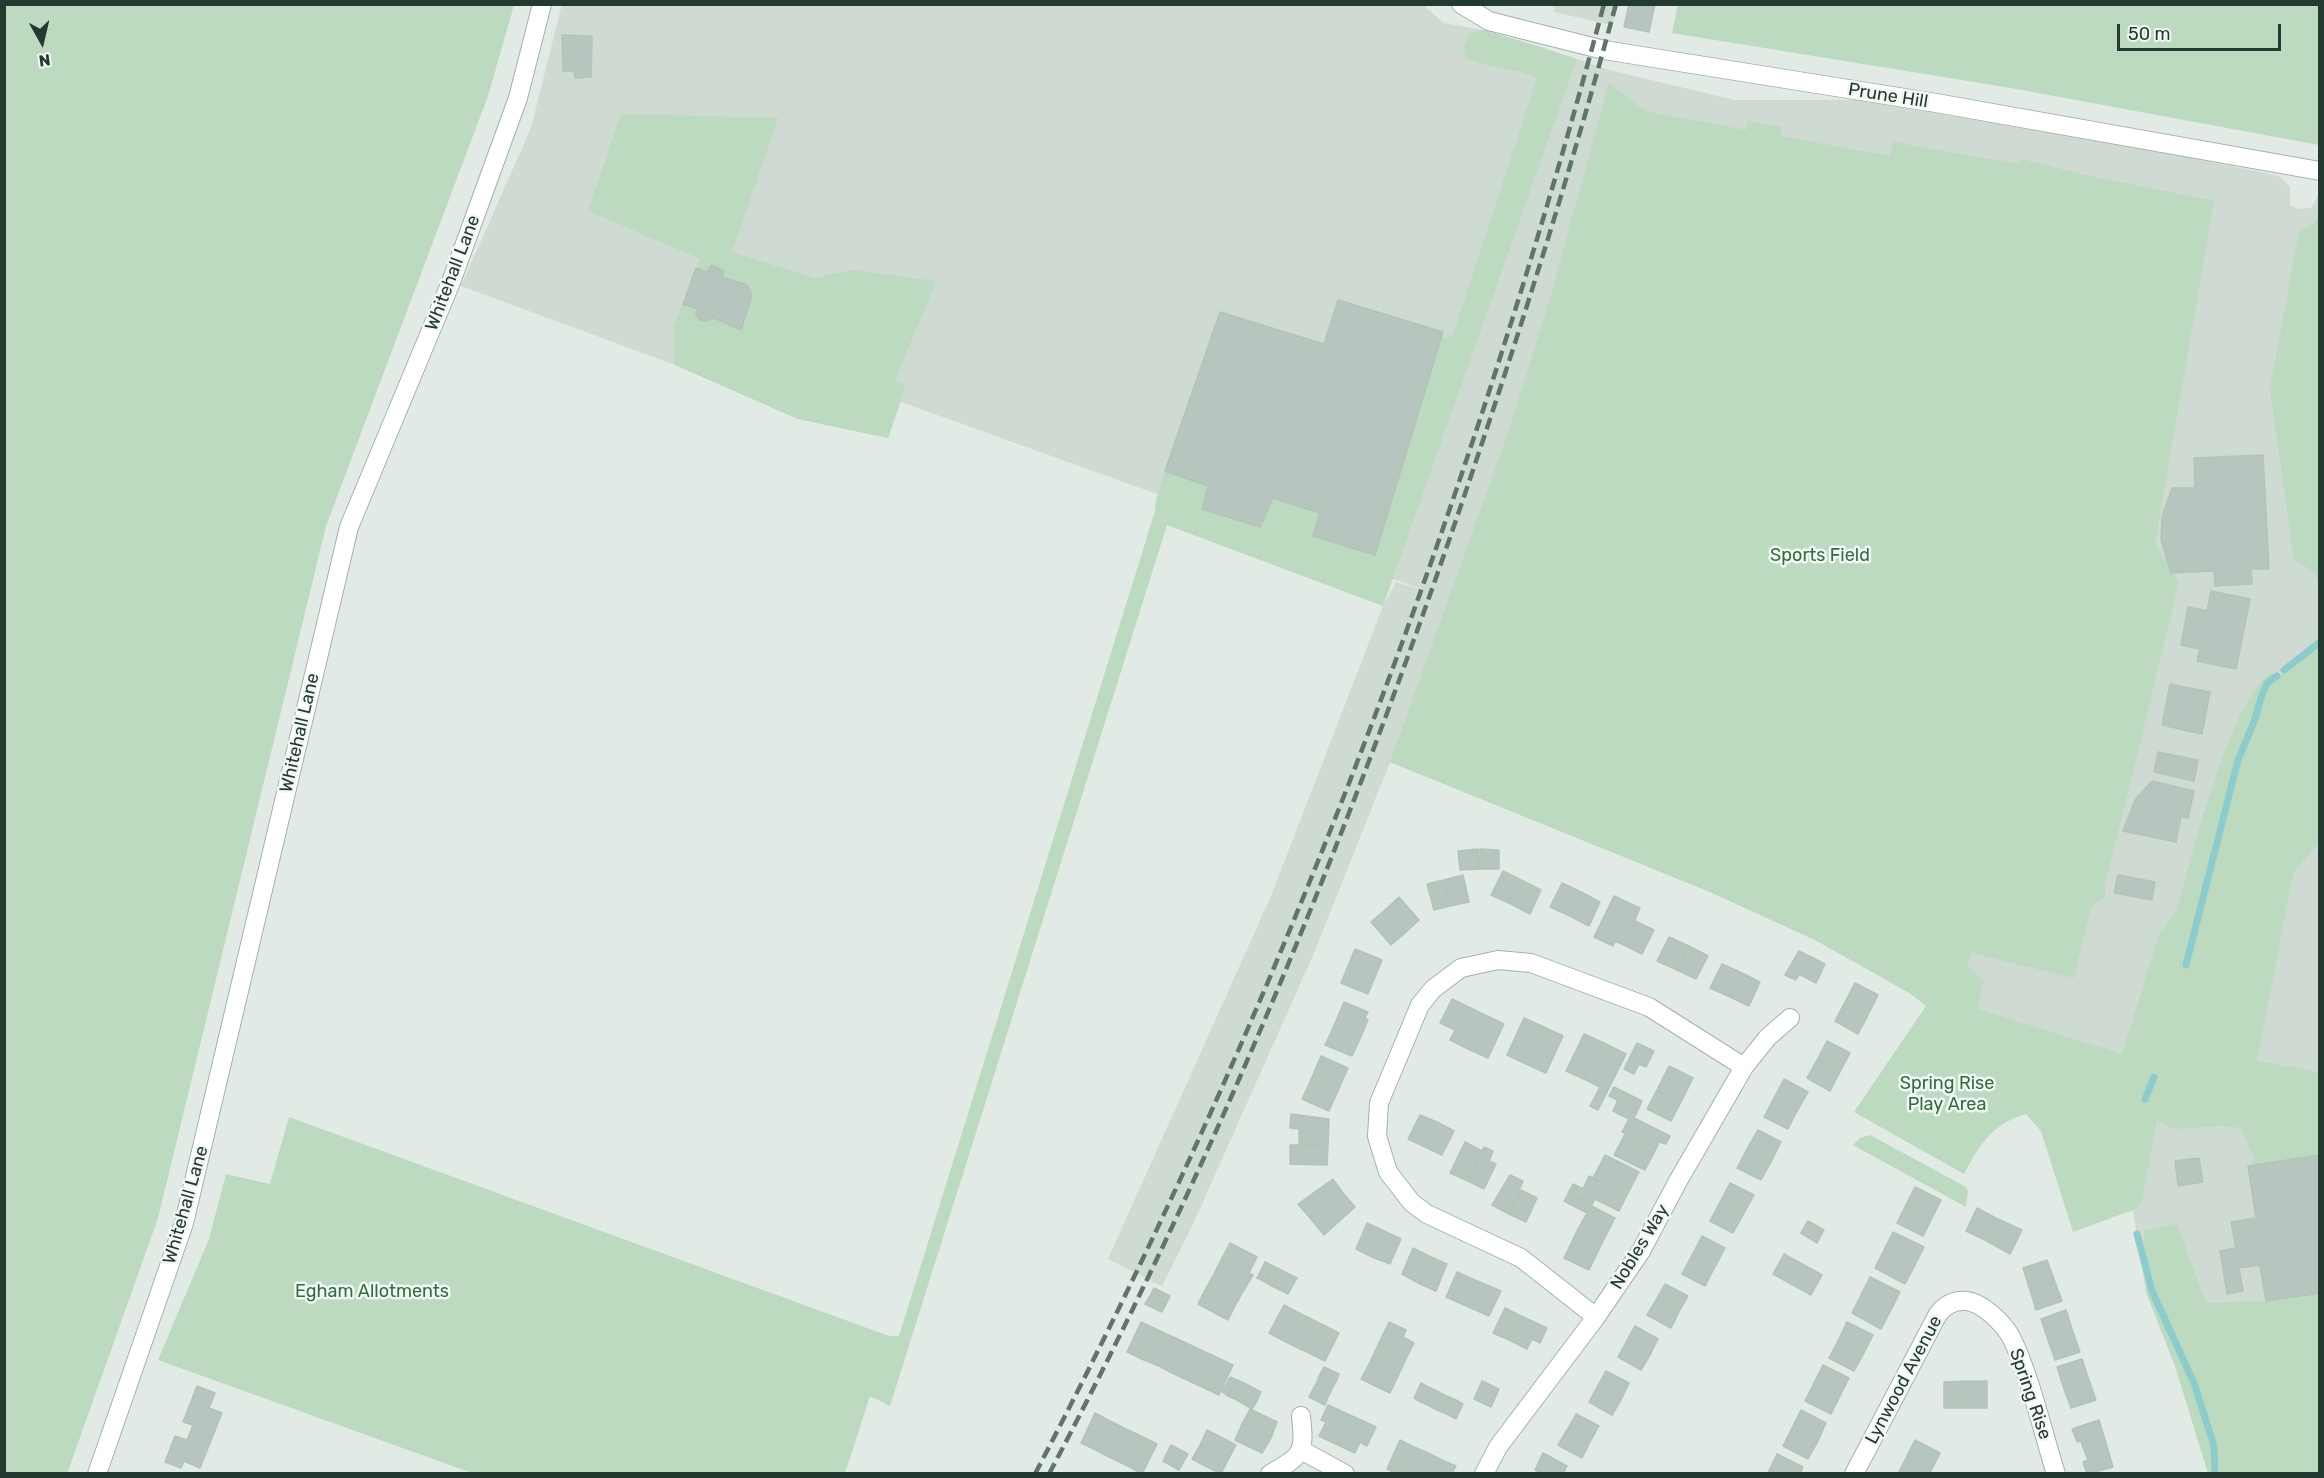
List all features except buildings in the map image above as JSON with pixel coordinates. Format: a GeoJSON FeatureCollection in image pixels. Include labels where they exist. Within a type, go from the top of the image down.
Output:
{"type":"FeatureCollection","features":[{"type":"Feature","properties":{"kind":"street","name":"Whitehall Lane"},"geometry":{"type":"LineString","coordinates":[[97,1473],[184,1223],[349,527],[451,282],[518,98],[542,4]]}},
{"type":"Feature","properties":{"kind":"street","name":"Prune Hill"},"geometry":{"type":"LineString","coordinates":[[1461,4],[1489,21],[1604,50],[1948,105],[2319,171]]}},
{"type":"Feature","properties":{"kind":"street"},"geometry":{"type":"LineString","coordinates":[[1596,1317],[1521,1258],[1419,1209],[1398,1188],[1389,1172],[1377,1136],[1379,1103],[1420,1005],[1433,989],[1461,968],[1498,960],[1531,963],[1649,1006],[1744,1068]]}},
{"type":"Feature","properties":{"kind":"street","name":"Nobles Way"},"geometry":{"type":"LineString","coordinates":[[1484,1473],[1498,1446],[1596,1317],[1641,1251],[1678,1181],[1744,1068],[1768,1037],[1790,1018]]}},
{"type":"Feature","properties":{"kind":"street","name":"Lynwood Avenue"},"geometry":{"type":"LineString","coordinates":[[1854,1473],[1938,1314],[1948,1304],[1965,1301]]}},
{"type":"Feature","properties":{"kind":"street","name":"Spring Rise"},"geometry":{"type":"LineString","coordinates":[[1965,1301],[1974,1302],[1994,1317],[2010,1336],[2056,1473]]}},
{"type":"Feature","properties":{"kind":"street"},"geometry":{"type":"LineString","coordinates":[[1270,1473],[1292,1460],[1304,1445],[1301,1416]]}},
{"type":"Feature","properties":{"kind":"street"},"geometry":{"type":"LineString","coordinates":[[1301,1450],[1345,1473]]}},
{"type":"Feature","properties":{"kind":"shaded area"},"geometry":{"type":"Polygon","coordinates":[[[562,4],[1423,5],[1444,23],[1484,30],[1609,70],[1735,100],[1856,100],[2153,150],[2279,176],[2290,187],[2290,205],[2298,209],[2311,208],[2319,194],[2319,1473],[2208,1473],[2175,1366],[2146,1292],[2133,1210],[2142,1102],[1927,1006],[1909,993],[1815,940],[1710,892],[1390,762],[1314,953],[1193,1224],[1162,1286],[1108,1259],[1271,896],[1383,606],[1396,582],[1427,591],[901,402],[888,438],[798,419],[675,365],[461,286],[531,128],[562,4]]]}},
{"type":"Feature","properties":{"kind":"shaded area"},"geometry":{"type":"Polygon","coordinates":[[[1556,5],[1618,5],[1612,25],[1553,12],[1556,5]]]}},
{"type":"Feature","properties":{"kind":"green space"},"geometry":{"type":"Polygon","coordinates":[[[1678,4],[2319,5],[2319,145],[2011,88],[1672,33],[1678,4]]]}},
{"type":"Feature","properties":{"kind":"green space"},"geometry":{"type":"Polygon","coordinates":[[[4,5],[514,5],[488,96],[326,526],[158,1218],[67,1474],[4,1473],[4,5]]]}},
{"type":"Feature","properties":{"kind":"green space","name":"Egham Allotments"},"geometry":{"type":"Polygon","coordinates":[[[1484,30],[1577,59],[1383,606],[1167,525],[890,1406],[870,1396],[845,1473],[472,1473],[158,1360],[209,1239],[226,1174],[270,1184],[289,1117],[889,1336],[899,1336],[1155,511],[1165,471],[1208,486],[1260,526],[1273,498],[1320,513],[1313,536],[1375,555],[1442,337],[1451,337],[1456,326],[1537,78],[1519,71],[1466,58],[1464,47],[1470,33],[1484,30]]]}},
{"type":"Feature","properties":{"kind":"green space","name":"Sports Field"},"geometry":{"type":"Polygon","coordinates":[[[1609,83],[1645,111],[1746,130],[1748,121],[1781,127],[1780,136],[1890,156],[1893,142],[2018,164],[2021,159],[2085,175],[2214,201],[2155,543],[2179,582],[2105,886],[2105,896],[2091,908],[2074,978],[1972,953],[1967,966],[1984,981],[1977,1009],[2122,1054],[2160,932],[2177,911],[2214,782],[2242,712],[2257,687],[2272,672],[2278,679],[2319,641],[2319,843],[2293,873],[2257,1061],[2319,1072],[2319,1155],[2248,1166],[2255,1161],[2241,1128],[2223,1126],[2173,1129],[2157,1120],[2141,1204],[2133,1210],[2073,1232],[2041,1131],[2026,1114],[2004,1123],[1988,1136],[1964,1174],[1854,1112],[1926,1006],[1910,993],[1815,940],[1710,892],[1390,762],[1507,436],[1548,306],[1609,83]]]}},
{"type":"Feature","properties":{"kind":"green space"},"geometry":{"type":"Polygon","coordinates":[[[621,114],[778,118],[732,252],[815,278],[851,270],[936,281],[895,381],[905,385],[888,438],[798,419],[675,365],[674,326],[700,259],[588,211],[621,114]]]}},
{"type":"Feature","properties":{"kind":"green space"},"geometry":{"type":"Polygon","coordinates":[[[2319,219],[2319,582],[2311,570],[2294,560],[2270,388],[2299,233],[2319,219]]]}},
{"type":"Feature","properties":{"kind":"green space"},"geometry":{"type":"Polygon","coordinates":[[[1870,1135],[1966,1187],[1968,1192],[1966,1207],[1853,1145],[1860,1138],[1870,1135]]]}},
{"type":"Feature","properties":{"kind":"green space"},"geometry":{"type":"Polygon","coordinates":[[[2177,1224],[2206,1303],[2266,1301],[2319,1293],[2319,1473],[2208,1473],[2175,1366],[2146,1292],[2144,1231],[2177,1224]]]}},
{"type":"Feature","properties":{"kind":"waterway"},"geometry":{"type":"LineString","coordinates":[[2284,670],[2320,642]]}},
{"type":"Feature","properties":{"kind":"waterway"},"geometry":{"type":"LineString","coordinates":[[2186,965],[2238,760],[2267,683],[2277,676]]}},
{"type":"Feature","properties":{"kind":"waterway"},"geometry":{"type":"LineString","coordinates":[[2145,1099],[2154,1077]]}},
{"type":"Feature","properties":{"kind":"waterway"},"geometry":{"type":"LineString","coordinates":[[2137,1234],[2152,1291],[2194,1383],[2214,1446],[2215,1474]]}},
{"type":"Feature","properties":{"kind":"railway"},"geometry":{"type":"LineString","coordinates":[[1035,1474],[1124,1298],[1208,1119],[1286,938],[1360,755],[1429,569],[1492,382],[1551,194],[1604,4]]}},
{"type":"Feature","properties":{"kind":"railway"},"geometry":{"type":"LineString","coordinates":[[1049,1474],[1176,1218],[1235,1088],[1344,825],[1395,691],[1489,422],[1556,214],[1616,4]]}},
{"type":"Feature","properties":{"kind":"park label","name":"Spring Rise Play Area"},"geometry":{"type":"Point","coordinates":[1947,1094]}}]}
